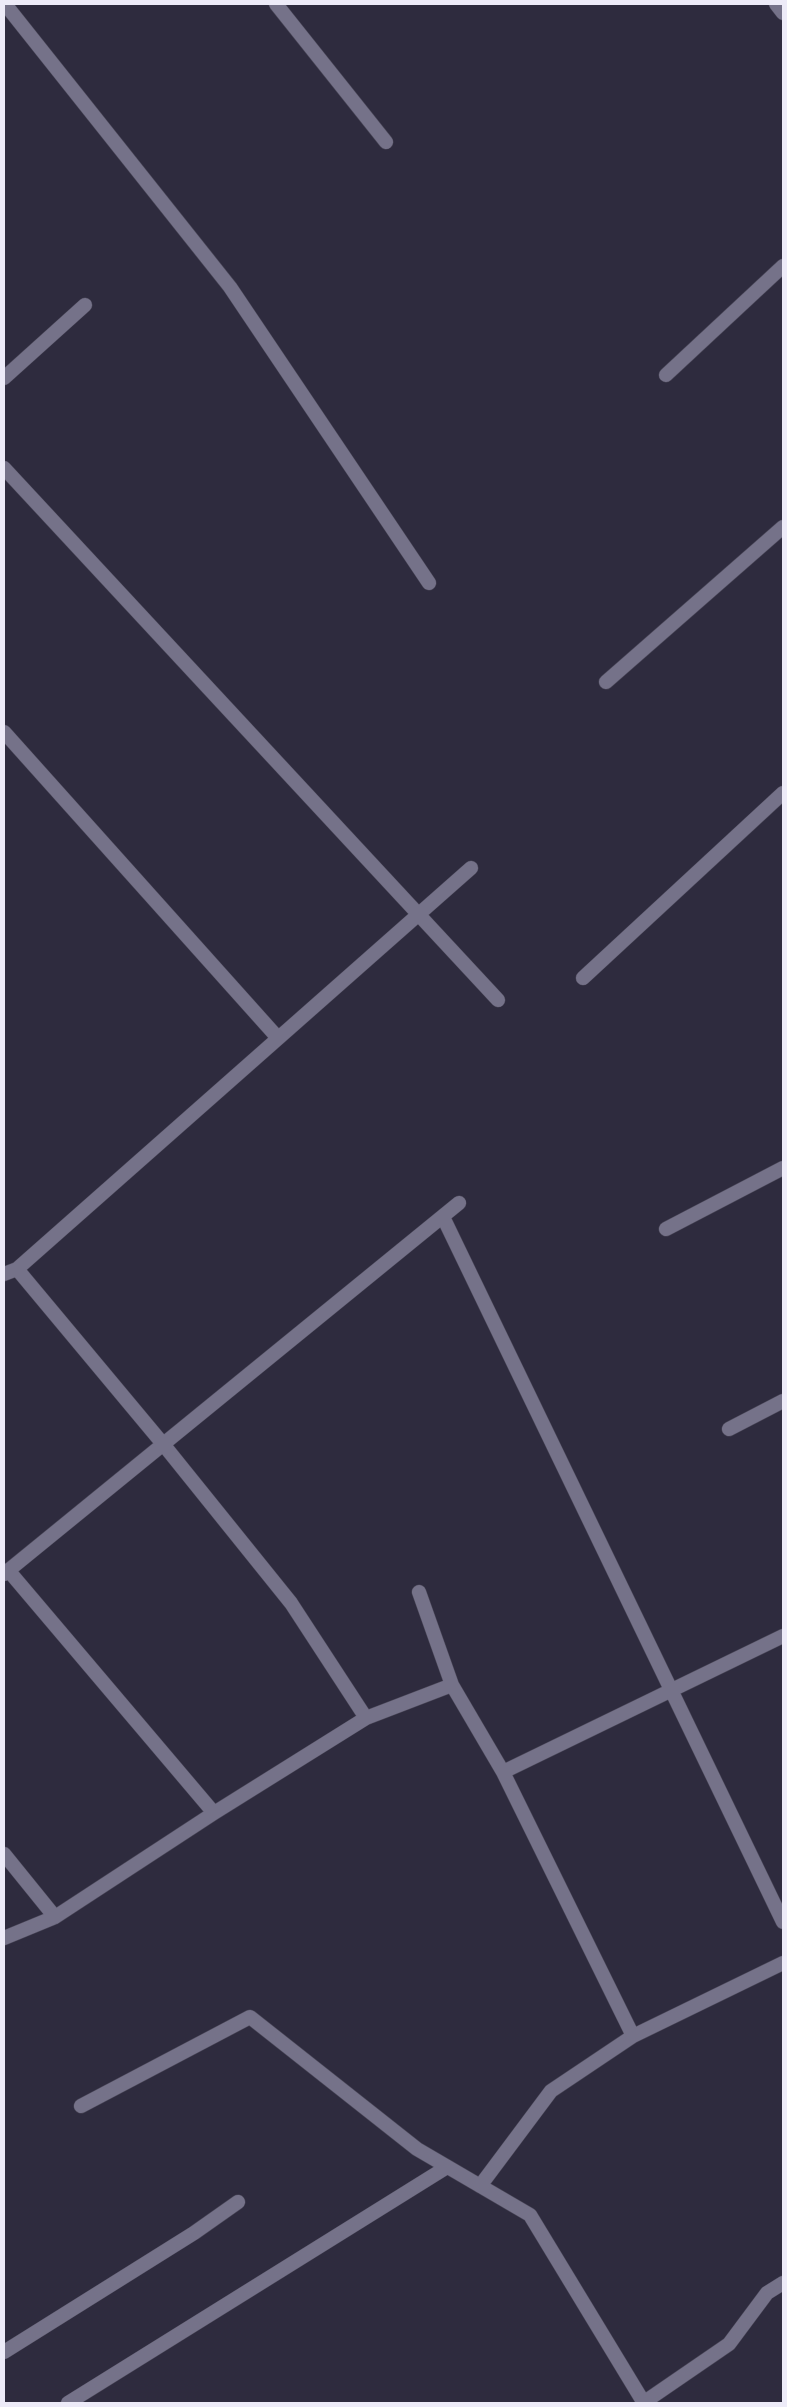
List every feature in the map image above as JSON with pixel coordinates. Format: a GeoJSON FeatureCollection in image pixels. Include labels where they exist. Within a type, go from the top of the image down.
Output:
{"type":"FeatureCollection","features":[{"type":"Feature","properties":{"kind":"street"},"geometry":{"type":"LineString","coordinates":[[5,4],[230,287],[429,583]]}},
{"type":"Feature","properties":{"kind":"street"},"geometry":{"type":"LineString","coordinates":[[276,4],[386,142]]}},
{"type":"Feature","properties":{"kind":"street"},"geometry":{"type":"LineString","coordinates":[[776,4],[783,13]]}},
{"type":"Feature","properties":{"kind":"street"},"geometry":{"type":"LineString","coordinates":[[666,375],[783,266]]}},
{"type":"Feature","properties":{"kind":"street"},"geometry":{"type":"LineString","coordinates":[[4,378],[85,305]]}},
{"type":"Feature","properties":{"kind":"street"},"geometry":{"type":"LineString","coordinates":[[4,468],[498,1000]]}},
{"type":"Feature","properties":{"kind":"street"},"geometry":{"type":"LineString","coordinates":[[606,682],[783,527]]}},
{"type":"Feature","properties":{"kind":"street"},"geometry":{"type":"LineString","coordinates":[[4,732],[278,1038]]}},
{"type":"Feature","properties":{"kind":"street"},"geometry":{"type":"LineString","coordinates":[[583,978],[783,793]]}},
{"type":"Feature","properties":{"kind":"street"},"geometry":{"type":"LineString","coordinates":[[366,1718],[291,1603],[163,1444],[10,1271],[471,868]]}},
{"type":"Feature","properties":{"kind":"street"},"geometry":{"type":"LineString","coordinates":[[666,1229],[783,1168]]}},
{"type":"Feature","properties":{"kind":"street"},"geometry":{"type":"LineString","coordinates":[[214,1813],[6,1572],[459,1203]]}},
{"type":"Feature","properties":{"kind":"street"},"geometry":{"type":"LineString","coordinates":[[443,1217],[783,1922]]}},
{"type":"Feature","properties":{"kind":"street"},"geometry":{"type":"LineString","coordinates":[[730,1429],[783,1401]]}},
{"type":"Feature","properties":{"kind":"street"},"geometry":{"type":"LineString","coordinates":[[419,1592],[452,1685],[504,1772],[633,2036]]}},
{"type":"Feature","properties":{"kind":"street"},"geometry":{"type":"LineString","coordinates":[[504,1772],[783,1636]]}},
{"type":"Feature","properties":{"kind":"street"},"geometry":{"type":"LineString","coordinates":[[4,1938],[55,1917],[214,1813],[366,1718],[452,1685]]}},
{"type":"Feature","properties":{"kind":"street"},"geometry":{"type":"LineString","coordinates":[[4,1854],[55,1917]]}},
{"type":"Feature","properties":{"kind":"street"},"geometry":{"type":"LineString","coordinates":[[480,2186],[551,2091],[633,2036],[783,1963]]}},
{"type":"Feature","properties":{"kind":"street"},"geometry":{"type":"LineString","coordinates":[[81,2106],[250,2017],[417,2149],[530,2215],[643,2403],[729,2344],[767,2293],[783,2284]]}},
{"type":"Feature","properties":{"kind":"street"},"geometry":{"type":"LineString","coordinates":[[68,2403],[447,2167]]}},
{"type":"Feature","properties":{"kind":"street"},"geometry":{"type":"LineString","coordinates":[[4,2352],[194,2233],[238,2202]]}}]}
